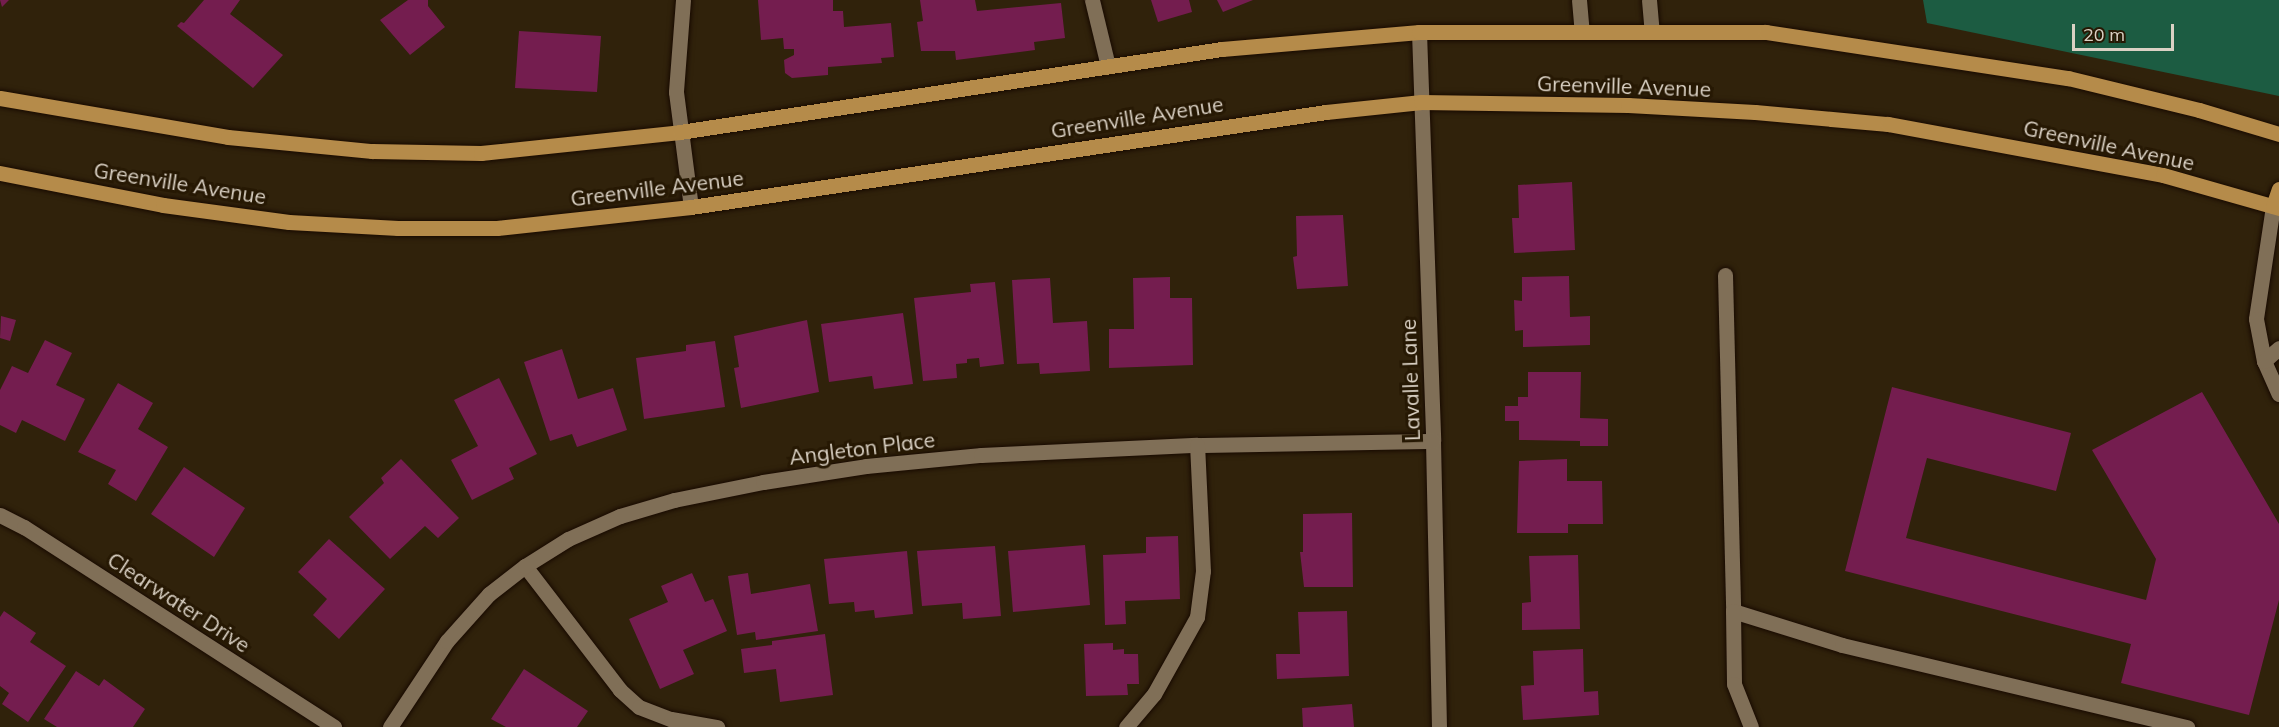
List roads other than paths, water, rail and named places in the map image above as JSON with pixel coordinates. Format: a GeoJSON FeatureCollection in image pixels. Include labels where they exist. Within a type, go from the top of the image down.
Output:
{"type":"FeatureCollection","features":[{"type":"Feature","properties":{"kind":"main road"},"geometry":{"type":"LineString","coordinates":[[0,98],[228,137],[372,151],[481,153],[680,132],[1222,49],[1419,32],[1766,32],[2068,78],[2199,110],[2279,134]]}},
{"type":"Feature","properties":{"kind":"main road","name":"Greenville Avenue"},"geometry":{"type":"LineString","coordinates":[[0,173],[163,205],[289,222],[398,228],[497,228],[691,207],[1235,124],[1421,102],[1628,105],[1755,112],[1888,124],[2163,175],[2276,207]]}},
{"type":"Feature","properties":{"kind":"main road"},"geometry":{"type":"LineString","coordinates":[[2276,207],[2279,189]]}},
{"type":"Feature","properties":{"kind":"street"},"geometry":{"type":"LineString","coordinates":[[683,0],[676,92],[691,207]]}},
{"type":"Feature","properties":{"kind":"street"},"geometry":{"type":"LineString","coordinates":[[1092,0],[1108,66]]}},
{"type":"Feature","properties":{"kind":"street"},"geometry":{"type":"LineString","coordinates":[[1579,0],[1582,32]]}},
{"type":"Feature","properties":{"kind":"street"},"geometry":{"type":"LineString","coordinates":[[1649,0],[1652,32]]}},
{"type":"Feature","properties":{"kind":"street","name":"Lavalle Lane"},"geometry":{"type":"LineString","coordinates":[[1419,32],[1433,441],[1439,727]]}},
{"type":"Feature","properties":{"kind":"street"},"geometry":{"type":"LineString","coordinates":[[2276,207],[2256,319],[2264,361],[2279,394]]}},
{"type":"Feature","properties":{"kind":"street"},"geometry":{"type":"LineString","coordinates":[[1725,275],[1734,684],[1751,727]]}},
{"type":"Feature","properties":{"kind":"street"},"geometry":{"type":"LineString","coordinates":[[2264,361],[2279,348]]}},
{"type":"Feature","properties":{"kind":"street","name":"Angleton Place"},"geometry":{"type":"LineString","coordinates":[[390,727],[447,641],[489,594],[525,566],[568,539],[620,516],[674,500],[763,482],[866,466],[981,455],[1197,445],[1433,441]]}},
{"type":"Feature","properties":{"kind":"street"},"geometry":{"type":"LineString","coordinates":[[1126,727],[1154,694],[1197,617],[1203,571],[1197,445]]}},
{"type":"Feature","properties":{"kind":"street","name":"Clearwater Drive"},"geometry":{"type":"LineString","coordinates":[[0,515],[24,527],[334,727]]}},
{"type":"Feature","properties":{"kind":"street"},"geometry":{"type":"LineString","coordinates":[[525,566],[620,690],[639,707],[671,719],[717,727]]}},
{"type":"Feature","properties":{"kind":"street"},"geometry":{"type":"LineString","coordinates":[[1733,610],[1842,645],[2187,727]]}}]}
